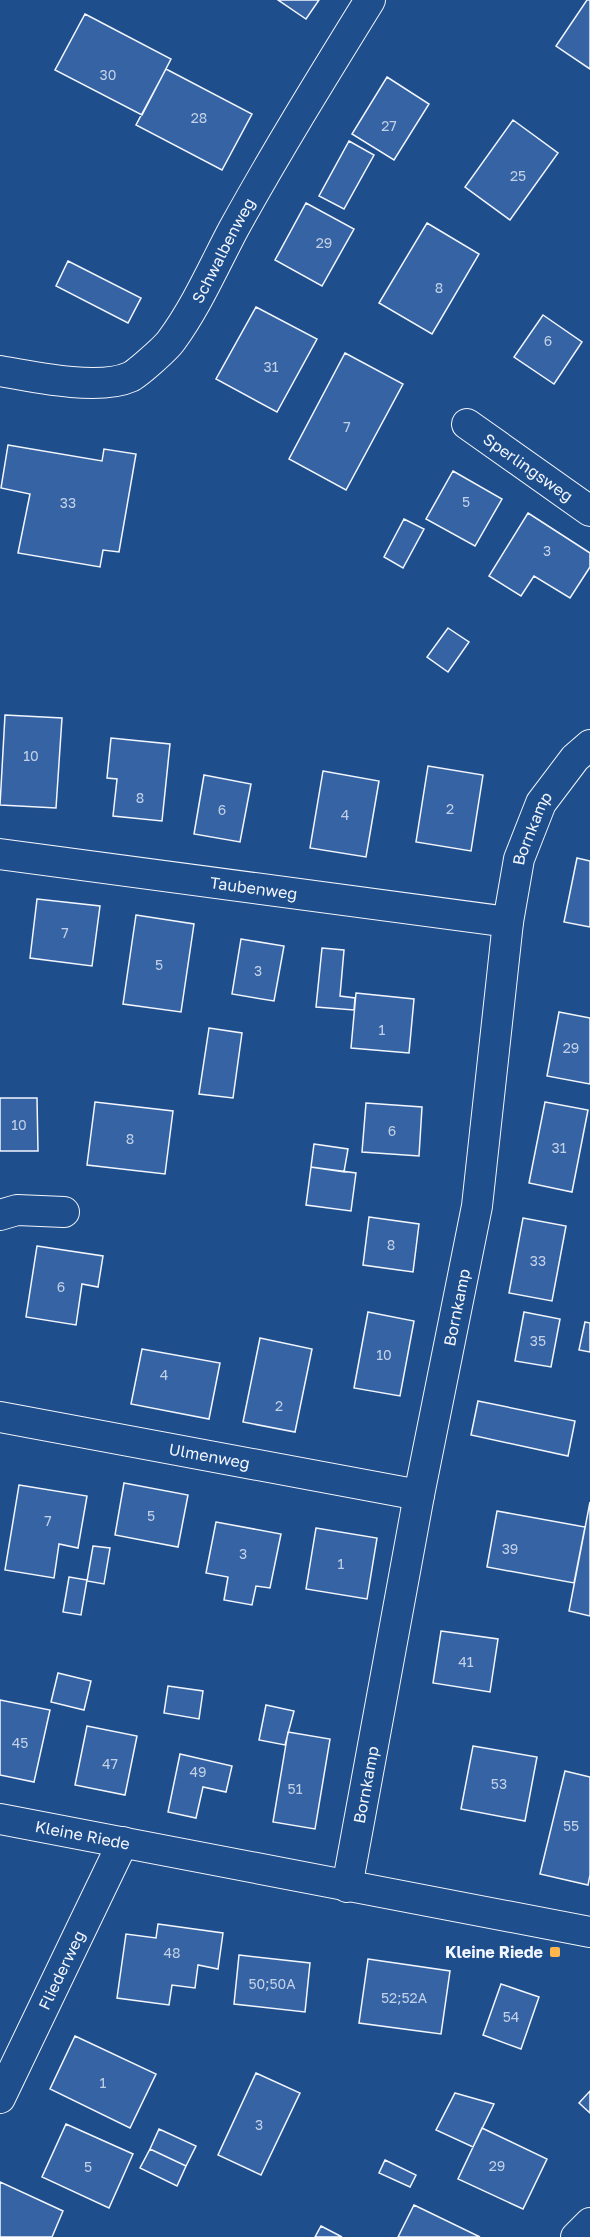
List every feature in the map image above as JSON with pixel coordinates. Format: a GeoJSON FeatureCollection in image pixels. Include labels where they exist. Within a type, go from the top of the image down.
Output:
{"type":"FeatureCollection","features":[{"type":"Feature","properties":{"kind":"street","name":"Schwalbenweg"},"geometry":{"type":"LineString","coordinates":[[0,371],[56,381],[100,383],[131,377],[170,343],[200,297],[232,232],[300,113],[370,0]]}},
{"type":"Feature","properties":{"kind":"street","name":"Sperlingsweg"},"geometry":{"type":"LineString","coordinates":[[467,424],[590,512]]}},
{"type":"Feature","properties":{"kind":"street","name":"Bornkamp"},"geometry":{"type":"LineString","coordinates":[[347,1887],[419,1495],[477,1206],[508,922],[519,859],[541,803],[574,758],[590,745]]}},
{"type":"Feature","properties":{"kind":"street","name":"Taubenweg"},"geometry":{"type":"LineString","coordinates":[[0,854],[508,922]]}},
{"type":"Feature","properties":{"kind":"street"},"geometry":{"type":"LineString","coordinates":[[0,1215],[17,1210],[64,1212]]}},
{"type":"Feature","properties":{"kind":"street","name":"Ulmenweg"},"geometry":{"type":"LineString","coordinates":[[0,1417],[419,1495]]}},
{"type":"Feature","properties":{"kind":"street","name":"Kleine Riede"},"geometry":{"type":"LineString","coordinates":[[0,1819],[590,1932]]}},
{"type":"Feature","properties":{"kind":"street","name":"Fliederweg"},"geometry":{"type":"LineString","coordinates":[[0,2098],[123,1842]]}},
{"type":"Feature","properties":{"kind":"street"},"geometry":{"type":"LineString","coordinates":[[576,2237],[590,2223]]}},
{"type":"Feature","properties":{"kind":"building"},"geometry":{"type":"Polygon","coordinates":[[[278,0],[319,0],[306,19],[278,0]]]}},
{"type":"Feature","properties":{"kind":"building"},"geometry":{"type":"Polygon","coordinates":[[[587,0],[590,0],[590,69],[556,46],[587,0]]]}},
{"type":"Feature","properties":{"kind":"building"},"geometry":{"type":"Polygon","coordinates":[[[85,14],[171,59],[142,115],[55,70],[85,14]]]}},
{"type":"Feature","properties":{"kind":"building"},"geometry":{"type":"Polygon","coordinates":[[[166,69],[252,114],[222,170],[136,125],[166,69]]]}},
{"type":"Feature","properties":{"kind":"building"},"geometry":{"type":"Polygon","coordinates":[[[387,77],[429,104],[394,160],[352,134],[387,77]]]}},
{"type":"Feature","properties":{"kind":"building"},"geometry":{"type":"Polygon","coordinates":[[[513,120],[558,153],[510,220],[465,187],[513,120]]]}},
{"type":"Feature","properties":{"kind":"building"},"geometry":{"type":"Polygon","coordinates":[[[349,141],[374,155],[344,209],[319,196],[349,141]]]}},
{"type":"Feature","properties":{"kind":"building"},"geometry":{"type":"Polygon","coordinates":[[[306,203],[354,229],[322,286],[275,260],[306,203]]]}},
{"type":"Feature","properties":{"kind":"building"},"geometry":{"type":"Polygon","coordinates":[[[427,223],[479,254],[432,334],[379,303],[427,223]]]}},
{"type":"Feature","properties":{"kind":"building"},"geometry":{"type":"Polygon","coordinates":[[[68,261],[141,298],[128,323],[56,286],[68,261]]]}},
{"type":"Feature","properties":{"kind":"building"},"geometry":{"type":"Polygon","coordinates":[[[256,307],[317,339],[277,412],[216,379],[256,307]]]}},
{"type":"Feature","properties":{"kind":"building"},"geometry":{"type":"Polygon","coordinates":[[[543,315],[582,342],[554,384],[514,357],[543,315]]]}},
{"type":"Feature","properties":{"kind":"building"},"geometry":{"type":"Polygon","coordinates":[[[345,353],[403,384],[346,490],[289,459],[345,353]]]}},
{"type":"Feature","properties":{"kind":"building"},"geometry":{"type":"Polygon","coordinates":[[[8,445],[102,461],[104,449],[136,454],[119,552],[103,550],[100,567],[18,553],[30,494],[1,488],[8,445]]]}},
{"type":"Feature","properties":{"kind":"building"},"geometry":{"type":"Polygon","coordinates":[[[453,471],[502,499],[475,546],[426,519],[453,471]]]}},
{"type":"Feature","properties":{"kind":"building"},"geometry":{"type":"Polygon","coordinates":[[[528,513],[590,553],[590,567],[570,598],[534,576],[521,596],[489,576],[528,513]]]}},
{"type":"Feature","properties":{"kind":"building"},"geometry":{"type":"Polygon","coordinates":[[[404,519],[424,529],[403,568],[384,557],[404,519]]]}},
{"type":"Feature","properties":{"kind":"building"},"geometry":{"type":"Polygon","coordinates":[[[448,628],[469,642],[448,672],[427,657],[448,628]]]}},
{"type":"Feature","properties":{"kind":"building"},"geometry":{"type":"Polygon","coordinates":[[[5,715],[62,718],[56,808],[0,805],[5,715]]]}},
{"type":"Feature","properties":{"kind":"building"},"geometry":{"type":"Polygon","coordinates":[[[111,738],[170,744],[162,821],[113,816],[117,779],[107,778],[111,738]]]}},
{"type":"Feature","properties":{"kind":"building"},"geometry":{"type":"Polygon","coordinates":[[[428,766],[483,775],[471,851],[416,842],[428,766]]]}},
{"type":"Feature","properties":{"kind":"building"},"geometry":{"type":"Polygon","coordinates":[[[323,771],[379,781],[366,857],[310,848],[323,771]]]}},
{"type":"Feature","properties":{"kind":"building"},"geometry":{"type":"Polygon","coordinates":[[[204,775],[251,784],[240,842],[194,834],[204,775]]]}},
{"type":"Feature","properties":{"kind":"building"},"geometry":{"type":"Polygon","coordinates":[[[577,858],[590,861],[590,927],[564,922],[577,858]]]}},
{"type":"Feature","properties":{"kind":"building"},"geometry":{"type":"Polygon","coordinates":[[[37,899],[100,906],[92,966],[30,958],[37,899]]]}},
{"type":"Feature","properties":{"kind":"building"},"geometry":{"type":"Polygon","coordinates":[[[136,915],[194,924],[181,1012],[123,1004],[136,915]]]}},
{"type":"Feature","properties":{"kind":"building"},"geometry":{"type":"Polygon","coordinates":[[[241,939],[284,946],[274,1001],[232,994],[241,939]]]}},
{"type":"Feature","properties":{"kind":"building"},"geometry":{"type":"Polygon","coordinates":[[[322,948],[344,950],[340,996],[355,998],[354,1010],[316,1007],[322,948]]]}},
{"type":"Feature","properties":{"kind":"building"},"geometry":{"type":"Polygon","coordinates":[[[356,993],[414,999],[409,1053],[351,1048],[356,993]]]}},
{"type":"Feature","properties":{"kind":"building"},"geometry":{"type":"Polygon","coordinates":[[[559,1012],[590,1018],[590,1084],[547,1076],[559,1012]]]}},
{"type":"Feature","properties":{"kind":"building"},"geometry":{"type":"Polygon","coordinates":[[[209,1028],[242,1033],[233,1098],[199,1094],[209,1028]]]}},
{"type":"Feature","properties":{"kind":"building"},"geometry":{"type":"Polygon","coordinates":[[[0,1098],[37,1098],[38,1151],[0,1151],[0,1098]]]}},
{"type":"Feature","properties":{"kind":"building"},"geometry":{"type":"Polygon","coordinates":[[[95,1102],[173,1111],[165,1174],[87,1165],[95,1102]]]}},
{"type":"Feature","properties":{"kind":"building"},"geometry":{"type":"Polygon","coordinates":[[[545,1102],[588,1110],[572,1192],[529,1183],[545,1102]]]}},
{"type":"Feature","properties":{"kind":"building"},"geometry":{"type":"Polygon","coordinates":[[[366,1103],[422,1107],[419,1156],[362,1152],[366,1103]]]}},
{"type":"Feature","properties":{"kind":"building"},"geometry":{"type":"Polygon","coordinates":[[[314,1144],[348,1149],[344,1172],[311,1167],[314,1144]]]}},
{"type":"Feature","properties":{"kind":"building"},"geometry":{"type":"Polygon","coordinates":[[[311,1167],[356,1173],[351,1211],[306,1205],[311,1167]]]}},
{"type":"Feature","properties":{"kind":"building"},"geometry":{"type":"Polygon","coordinates":[[[369,1217],[419,1224],[413,1272],[363,1265],[369,1217]]]}},
{"type":"Feature","properties":{"kind":"building"},"geometry":{"type":"Polygon","coordinates":[[[523,1218],[566,1226],[552,1301],[509,1293],[523,1218]]]}},
{"type":"Feature","properties":{"kind":"building"},"geometry":{"type":"Polygon","coordinates":[[[37,1246],[103,1256],[98,1287],[82,1284],[76,1325],[26,1317],[37,1246]]]}},
{"type":"Feature","properties":{"kind":"building"},"geometry":{"type":"Polygon","coordinates":[[[368,1312],[414,1321],[400,1396],[354,1388],[368,1312]]]}},
{"type":"Feature","properties":{"kind":"building"},"geometry":{"type":"Polygon","coordinates":[[[524,1312],[560,1319],[551,1367],[515,1361],[524,1312]]]}},
{"type":"Feature","properties":{"kind":"building"},"geometry":{"type":"Polygon","coordinates":[[[585,1322],[590,1323],[590,1352],[579,1350],[585,1322]]]}},
{"type":"Feature","properties":{"kind":"building"},"geometry":{"type":"Polygon","coordinates":[[[260,1338],[312,1349],[295,1432],[243,1422],[260,1338]]]}},
{"type":"Feature","properties":{"kind":"building"},"geometry":{"type":"Polygon","coordinates":[[[142,1349],[220,1363],[209,1419],[131,1404],[142,1349]]]}},
{"type":"Feature","properties":{"kind":"building"},"geometry":{"type":"Polygon","coordinates":[[[478,1401],[575,1421],[568,1456],[471,1435],[478,1401]]]}},
{"type":"Feature","properties":{"kind":"building"},"geometry":{"type":"Polygon","coordinates":[[[124,1483],[188,1495],[178,1547],[115,1535],[124,1483]]]}},
{"type":"Feature","properties":{"kind":"building"},"geometry":{"type":"Polygon","coordinates":[[[19,1485],[87,1496],[78,1548],[59,1544],[54,1578],[5,1570],[19,1485]]]}},
{"type":"Feature","properties":{"kind":"building"},"geometry":{"type":"Polygon","coordinates":[[[590,1502],[590,1616],[569,1611],[590,1502]]]}},
{"type":"Feature","properties":{"kind":"building"},"geometry":{"type":"Polygon","coordinates":[[[497,1511],[585,1527],[574,1583],[487,1567],[497,1511]]]}},
{"type":"Feature","properties":{"kind":"building"},"geometry":{"type":"Polygon","coordinates":[[[216,1522],[281,1534],[270,1588],[256,1586],[252,1605],[224,1600],[228,1577],[206,1573],[216,1522]]]}},
{"type":"Feature","properties":{"kind":"building"},"geometry":{"type":"Polygon","coordinates":[[[316,1528],[377,1538],[367,1599],[306,1589],[316,1528]]]}},
{"type":"Feature","properties":{"kind":"building"},"geometry":{"type":"Polygon","coordinates":[[[93,1546],[110,1548],[104,1584],[87,1581],[93,1546]]]}},
{"type":"Feature","properties":{"kind":"building"},"geometry":{"type":"Polygon","coordinates":[[[69,1577],[87,1580],[81,1615],[63,1612],[69,1577]]]}},
{"type":"Feature","properties":{"kind":"building"},"geometry":{"type":"Polygon","coordinates":[[[441,1631],[498,1639],[490,1692],[433,1683],[441,1631]]]}},
{"type":"Feature","properties":{"kind":"building"},"geometry":{"type":"Polygon","coordinates":[[[58,1673],[91,1681],[84,1710],[51,1702],[58,1673]]]}},
{"type":"Feature","properties":{"kind":"building"},"geometry":{"type":"Polygon","coordinates":[[[168,1686],[203,1691],[199,1719],[164,1713],[168,1686]]]}},
{"type":"Feature","properties":{"kind":"building"},"geometry":{"type":"Polygon","coordinates":[[[0,1700],[50,1710],[34,1782],[0,1775],[0,1700]]]}},
{"type":"Feature","properties":{"kind":"building"},"geometry":{"type":"Polygon","coordinates":[[[266,1705],[294,1711],[285,1745],[259,1740],[266,1705]]]}},
{"type":"Feature","properties":{"kind":"building"},"geometry":{"type":"Polygon","coordinates":[[[87,1726],[137,1736],[125,1795],[75,1785],[87,1726]]]}},
{"type":"Feature","properties":{"kind":"building"},"geometry":{"type":"Polygon","coordinates":[[[288,1732],[330,1739],[315,1829],[273,1822],[288,1732]]]}},
{"type":"Feature","properties":{"kind":"building"},"geometry":{"type":"Polygon","coordinates":[[[473,1746],[537,1757],[525,1821],[461,1809],[473,1746]]]}},
{"type":"Feature","properties":{"kind":"building"},"geometry":{"type":"Polygon","coordinates":[[[180,1754],[232,1766],[226,1792],[203,1787],[196,1818],[168,1812],[180,1754]]]}},
{"type":"Feature","properties":{"kind":"building"},"geometry":{"type":"Polygon","coordinates":[[[565,1771],[590,1777],[590,1875],[588,1885],[540,1874],[565,1771]]]}},
{"type":"Feature","properties":{"kind":"building"},"geometry":{"type":"Polygon","coordinates":[[[158,1924],[223,1933],[218,1969],[198,1965],[195,1988],[172,1985],[169,2005],[117,1998],[126,1934],[156,1938],[158,1924]]]}},
{"type":"Feature","properties":{"kind":"building"},"geometry":{"type":"Polygon","coordinates":[[[239,1955],[310,1963],[305,2012],[234,2004],[239,1955]]]}},
{"type":"Feature","properties":{"kind":"building"},"geometry":{"type":"Polygon","coordinates":[[[368,1959],[450,1971],[441,2034],[359,2023],[368,1959]]]}},
{"type":"Feature","properties":{"kind":"building"},"geometry":{"type":"Polygon","coordinates":[[[501,1984],[539,1997],[521,2049],[483,2035],[501,1984]]]}},
{"type":"Feature","properties":{"kind":"building"},"geometry":{"type":"Polygon","coordinates":[[[75,2036],[156,2074],[130,2128],[50,2089],[75,2036]]]}},
{"type":"Feature","properties":{"kind":"building"},"geometry":{"type":"Polygon","coordinates":[[[256,2073],[300,2093],[261,2175],[218,2155],[256,2073]]]}},
{"type":"Feature","properties":{"kind":"building"},"geometry":{"type":"Polygon","coordinates":[[[590,2091],[590,2113],[579,2103],[590,2091]]]}},
{"type":"Feature","properties":{"kind":"building"},"geometry":{"type":"Polygon","coordinates":[[[455,2093],[494,2104],[473,2147],[436,2130],[455,2093]]]}},
{"type":"Feature","properties":{"kind":"building"},"geometry":{"type":"Polygon","coordinates":[[[66,2124],[133,2154],[109,2208],[42,2177],[66,2124]]]}},
{"type":"Feature","properties":{"kind":"building"},"geometry":{"type":"Polygon","coordinates":[[[482,2128],[547,2159],[523,2209],[458,2179],[482,2128]]]}},
{"type":"Feature","properties":{"kind":"building"},"geometry":{"type":"Polygon","coordinates":[[[159,2129],[196,2146],[186,2166],[150,2149],[159,2129]]]}},
{"type":"Feature","properties":{"kind":"building"},"geometry":{"type":"Polygon","coordinates":[[[150,2149],[186,2166],[177,2186],[140,2168],[150,2149]]]}},
{"type":"Feature","properties":{"kind":"building"},"geometry":{"type":"Polygon","coordinates":[[[385,2160],[416,2175],[410,2187],[379,2173],[385,2160]]]}},
{"type":"Feature","properties":{"kind":"building"},"geometry":{"type":"Polygon","coordinates":[[[0,2182],[63,2211],[52,2237],[0,2237],[0,2182]]]}},
{"type":"Feature","properties":{"kind":"building"},"geometry":{"type":"Polygon","coordinates":[[[414,2205],[480,2237],[398,2237],[414,2205]]]}},
{"type":"Feature","properties":{"kind":"building"},"geometry":{"type":"Polygon","coordinates":[[[321,2226],[342,2237],[315,2237],[321,2226]]]}},
{"type":"Feature","properties":{"kind":"place","name":"Kleine Riede"},"geometry":{"type":"Point","coordinates":[555,1952]}}]}
